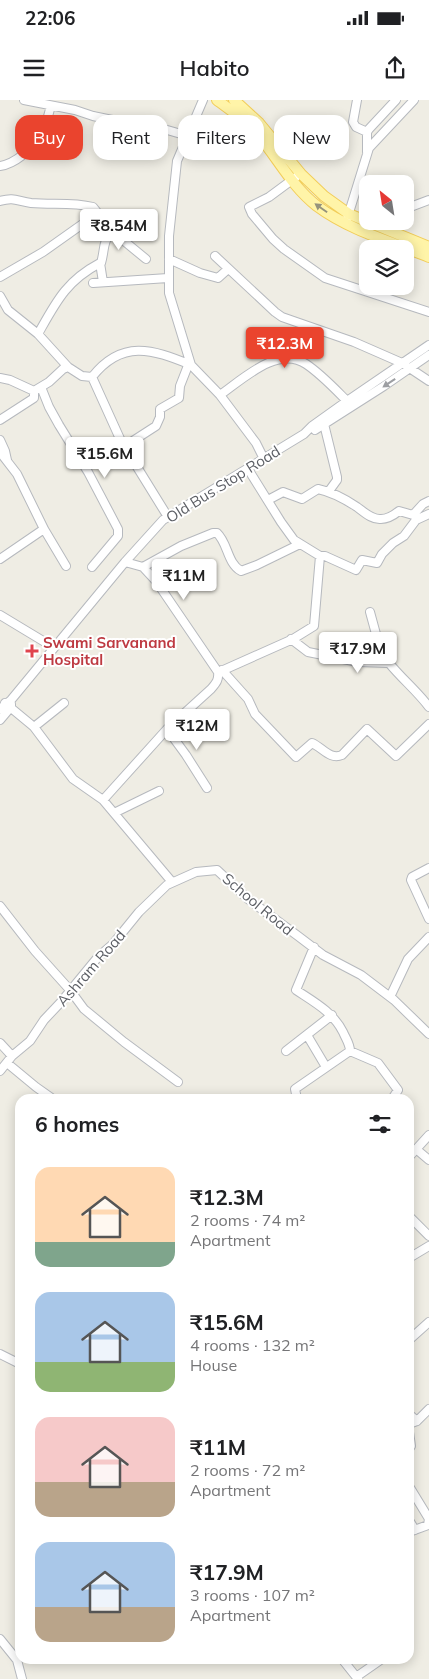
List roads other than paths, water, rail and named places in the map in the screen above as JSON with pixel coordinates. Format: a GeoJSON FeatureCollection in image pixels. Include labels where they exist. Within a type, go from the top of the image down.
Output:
{"type":"FeatureCollection","features":[{"type":"Feature","properties":{"kind":"main road"},"geometry":{"type":"LineString","coordinates":[[217,100],[253,128],[291,181],[317,206],[429,257]]}},
{"type":"Feature","properties":{"kind":"main road"},"geometry":{"type":"LineString","coordinates":[[234,100],[259,123],[301,174],[347,219],[359,221]]}},
{"type":"Feature","properties":{"kind":"main road"},"geometry":{"type":"LineString","coordinates":[[388,230],[429,247]]}},
{"type":"Feature","properties":{"kind":"street"},"geometry":{"type":"LineString","coordinates":[[24,100],[117,121],[143,123],[178,133]]}},
{"type":"Feature","properties":{"kind":"street"},"geometry":{"type":"LineString","coordinates":[[197,115],[203,100]]}},
{"type":"Feature","properties":{"kind":"street"},"geometry":{"type":"LineString","coordinates":[[357,100],[352,122],[356,127],[367,132]]}},
{"type":"Feature","properties":{"kind":"street"},"geometry":{"type":"LineString","coordinates":[[347,219],[367,154],[367,132],[396,100]]}},
{"type":"Feature","properties":{"kind":"street"},"geometry":{"type":"LineString","coordinates":[[367,154],[373,144],[414,100]]}},
{"type":"Feature","properties":{"kind":"street"},"geometry":{"type":"LineString","coordinates":[[0,166],[14,160],[35,144],[42,134],[51,106]]}},
{"type":"Feature","properties":{"kind":"street"},"geometry":{"type":"LineString","coordinates":[[125,446],[156,426],[160,417],[160,409],[179,398],[180,386],[190,364],[169,293],[168,278],[169,236],[178,159]]}},
{"type":"Feature","properties":{"kind":"street"},"geometry":{"type":"LineString","coordinates":[[301,174],[269,197],[250,207],[252,214],[273,239],[325,278],[429,312]]}},
{"type":"Feature","properties":{"kind":"street"},"geometry":{"type":"LineString","coordinates":[[0,201],[11,198],[31,203],[79,203],[94,207],[97,212],[43,252],[0,277]]}},
{"type":"Feature","properties":{"kind":"street"},"geometry":{"type":"LineString","coordinates":[[414,206],[429,200]]}},
{"type":"Feature","properties":{"kind":"street"},"geometry":{"type":"LineString","coordinates":[[103,282],[101,263],[105,240],[112,231],[146,259]]}},
{"type":"Feature","properties":{"kind":"street"},"geometry":{"type":"LineString","coordinates":[[215,256],[282,317],[354,342],[410,368],[429,381]]}},
{"type":"Feature","properties":{"kind":"street"},"geometry":{"type":"LineString","coordinates":[[169,259],[200,273],[218,278],[228,269]]}},
{"type":"Feature","properties":{"kind":"street"},"geometry":{"type":"LineString","coordinates":[[38,334],[64,291],[77,277],[101,263]]}},
{"type":"Feature","properties":{"kind":"street"},"geometry":{"type":"LineString","coordinates":[[93,283],[168,278]]}},
{"type":"Feature","properties":{"kind":"street"},"geometry":{"type":"LineString","coordinates":[[0,296],[8,310],[38,334],[68,367],[82,376],[92,377]]}},
{"type":"Feature","properties":{"kind":"street","name":"Old Bus Stop Road"},"geometry":{"type":"LineString","coordinates":[[304,434],[313,432],[429,345]]}},
{"type":"Feature","properties":{"kind":"street"},"geometry":{"type":"LineString","coordinates":[[92,377],[100,367],[113,357],[137,350],[155,352],[190,364],[220,395],[238,422],[256,443],[264,459]]}},
{"type":"Feature","properties":{"kind":"street","name":"Old Bus Stop Road"},"geometry":{"type":"LineString","coordinates":[[0,720],[7,705],[53,647],[125,562],[164,520],[304,434],[347,401],[366,393],[429,355]]}},
{"type":"Feature","properties":{"kind":"street"},"geometry":{"type":"LineString","coordinates":[[220,395],[268,362],[287,358],[305,363],[347,401]]}},
{"type":"Feature","properties":{"kind":"street"},"geometry":{"type":"LineString","coordinates":[[0,420],[34,398],[37,389],[50,382],[63,369],[68,367]]}},
{"type":"Feature","properties":{"kind":"street"},"geometry":{"type":"LineString","coordinates":[[92,377],[125,446],[168,517]]}},
{"type":"Feature","properties":{"kind":"street"},"geometry":{"type":"LineString","coordinates":[[0,378],[37,389],[84,465],[118,529],[118,536],[92,566]]}},
{"type":"Feature","properties":{"kind":"street"},"geometry":{"type":"LineString","coordinates":[[324,424],[338,477],[329,491]]}},
{"type":"Feature","properties":{"kind":"street"},"geometry":{"type":"LineString","coordinates":[[0,440],[8,462]]}},
{"type":"Feature","properties":{"kind":"street"},"geometry":{"type":"LineString","coordinates":[[0,452],[17,474],[44,529],[66,566]]}},
{"type":"Feature","properties":{"kind":"street"},"geometry":{"type":"LineString","coordinates":[[248,469],[294,540],[320,556],[325,556],[356,570],[362,560],[377,563],[382,554],[393,543],[404,536],[416,520],[429,514]]}},
{"type":"Feature","properties":{"kind":"street"},"geometry":{"type":"LineString","coordinates":[[268,500],[284,492],[302,499],[318,489],[329,491],[355,506],[366,515],[382,520],[399,511],[413,516],[423,504],[429,501]]}},
{"type":"Feature","properties":{"kind":"street"},"geometry":{"type":"LineString","coordinates":[[0,559],[44,529]]}},
{"type":"Feature","properties":{"kind":"street"},"geometry":{"type":"LineString","coordinates":[[143,567],[181,546],[213,533],[217,533],[221,538],[233,564],[240,571],[300,544]]}},
{"type":"Feature","properties":{"kind":"street"},"geometry":{"type":"LineString","coordinates":[[220,671],[291,639],[314,626],[320,556]]}},
{"type":"Feature","properties":{"kind":"street"},"geometry":{"type":"LineString","coordinates":[[125,562],[143,567],[164,592],[220,671],[248,700],[255,714],[296,757],[312,743],[333,757],[342,755],[367,729],[396,756],[429,724]]}},
{"type":"Feature","properties":{"kind":"street"},"geometry":{"type":"LineString","coordinates":[[370,612],[376,634],[389,663],[429,707]]}},
{"type":"Feature","properties":{"kind":"street"},"geometry":{"type":"LineString","coordinates":[[0,615],[53,647]]}},
{"type":"Feature","properties":{"kind":"street"},"geometry":{"type":"LineString","coordinates":[[291,639],[308,652],[358,662],[389,663]]}},
{"type":"Feature","properties":{"kind":"street"},"geometry":{"type":"LineString","coordinates":[[103,800],[167,730],[217,683],[220,671]]}},
{"type":"Feature","properties":{"kind":"street"},"geometry":{"type":"LineString","coordinates":[[34,727],[64,703]]}},
{"type":"Feature","properties":{"kind":"street"},"geometry":{"type":"LineString","coordinates":[[7,705],[34,727],[72,779],[103,800],[172,882]]}},
{"type":"Feature","properties":{"kind":"street"},"geometry":{"type":"LineString","coordinates":[[167,730],[207,788]]}},
{"type":"Feature","properties":{"kind":"street"},"geometry":{"type":"LineString","coordinates":[[114,813],[159,792]]}},
{"type":"Feature","properties":{"kind":"street"},"geometry":{"type":"LineString","coordinates":[[429,868],[412,879],[429,919]]}},
{"type":"Feature","properties":{"kind":"street","name":"School Road"},"geometry":{"type":"LineString","coordinates":[[172,882],[196,872],[218,870],[248,899],[314,947]]}},
{"type":"Feature","properties":{"kind":"street","name":"Ashram Road"},"geometry":{"type":"LineString","coordinates":[[0,1071],[30,1041],[44,1020],[98,957],[114,944],[139,912],[166,885],[172,882]]}},
{"type":"Feature","properties":{"kind":"street"},"geometry":{"type":"LineString","coordinates":[[0,906],[84,1009],[124,1042],[178,1082]]}},
{"type":"Feature","properties":{"kind":"street"},"geometry":{"type":"LineString","coordinates":[[390,997],[408,960],[429,937]]}},
{"type":"Feature","properties":{"kind":"street"},"geometry":{"type":"LineString","coordinates":[[350,1051],[349,1044],[339,1024],[332,1015],[296,990],[314,947],[323,955],[355,972],[390,997],[429,1034]]}},
{"type":"Feature","properties":{"kind":"street"},"geometry":{"type":"LineString","coordinates":[[286,1050],[332,1015]]}},
{"type":"Feature","properties":{"kind":"street"},"geometry":{"type":"LineString","coordinates":[[307,1035],[326,1067]]}},
{"type":"Feature","properties":{"kind":"street"},"geometry":{"type":"LineString","coordinates":[[0,1043],[10,1060],[36,1087],[46,1094]]}},
{"type":"Feature","properties":{"kind":"street"},"geometry":{"type":"LineString","coordinates":[[296,1094],[295,1089],[350,1051]]}},
{"type":"Feature","properties":{"kind":"street"},"geometry":{"type":"LineString","coordinates":[[350,1051],[378,1063],[398,1090],[396,1094]]}},
{"type":"Feature","properties":{"kind":"street"},"geometry":{"type":"LineString","coordinates":[[414,1151],[429,1135]]}},
{"type":"Feature","properties":{"kind":"street"},"geometry":{"type":"LineString","coordinates":[[416,1149],[429,1160]]}},
{"type":"Feature","properties":{"kind":"street"},"geometry":{"type":"LineString","coordinates":[[414,1221],[429,1236]]}},
{"type":"Feature","properties":{"kind":"street"},"geometry":{"type":"LineString","coordinates":[[414,1255],[429,1246]]}},
{"type":"Feature","properties":{"kind":"street"},"geometry":{"type":"LineString","coordinates":[[414,1336],[429,1322]]}},
{"type":"Feature","properties":{"kind":"street"},"geometry":{"type":"LineString","coordinates":[[0,1354],[15,1362]]}},
{"type":"Feature","properties":{"kind":"street"},"geometry":{"type":"LineString","coordinates":[[414,1421],[429,1409]]}},
{"type":"Feature","properties":{"kind":"street"},"geometry":{"type":"LineString","coordinates":[[414,1495],[428,1519],[428,1525],[414,1530]]}},
{"type":"Feature","properties":{"kind":"street"},"geometry":{"type":"LineString","coordinates":[[0,1639],[15,1658]]}},
{"type":"Feature","properties":{"kind":"street"},"geometry":{"type":"LineString","coordinates":[[18,1664],[22,1679]]}},
{"type":"Feature","properties":{"kind":"street"},"geometry":{"type":"LineString","coordinates":[[346,1664],[357,1678],[375,1664]]}},
{"type":"Feature","properties":{"kind":"place","name":"Swami Sarvanand Hospital"},"geometry":{"type":"Point","coordinates":[32,651]}}]}
